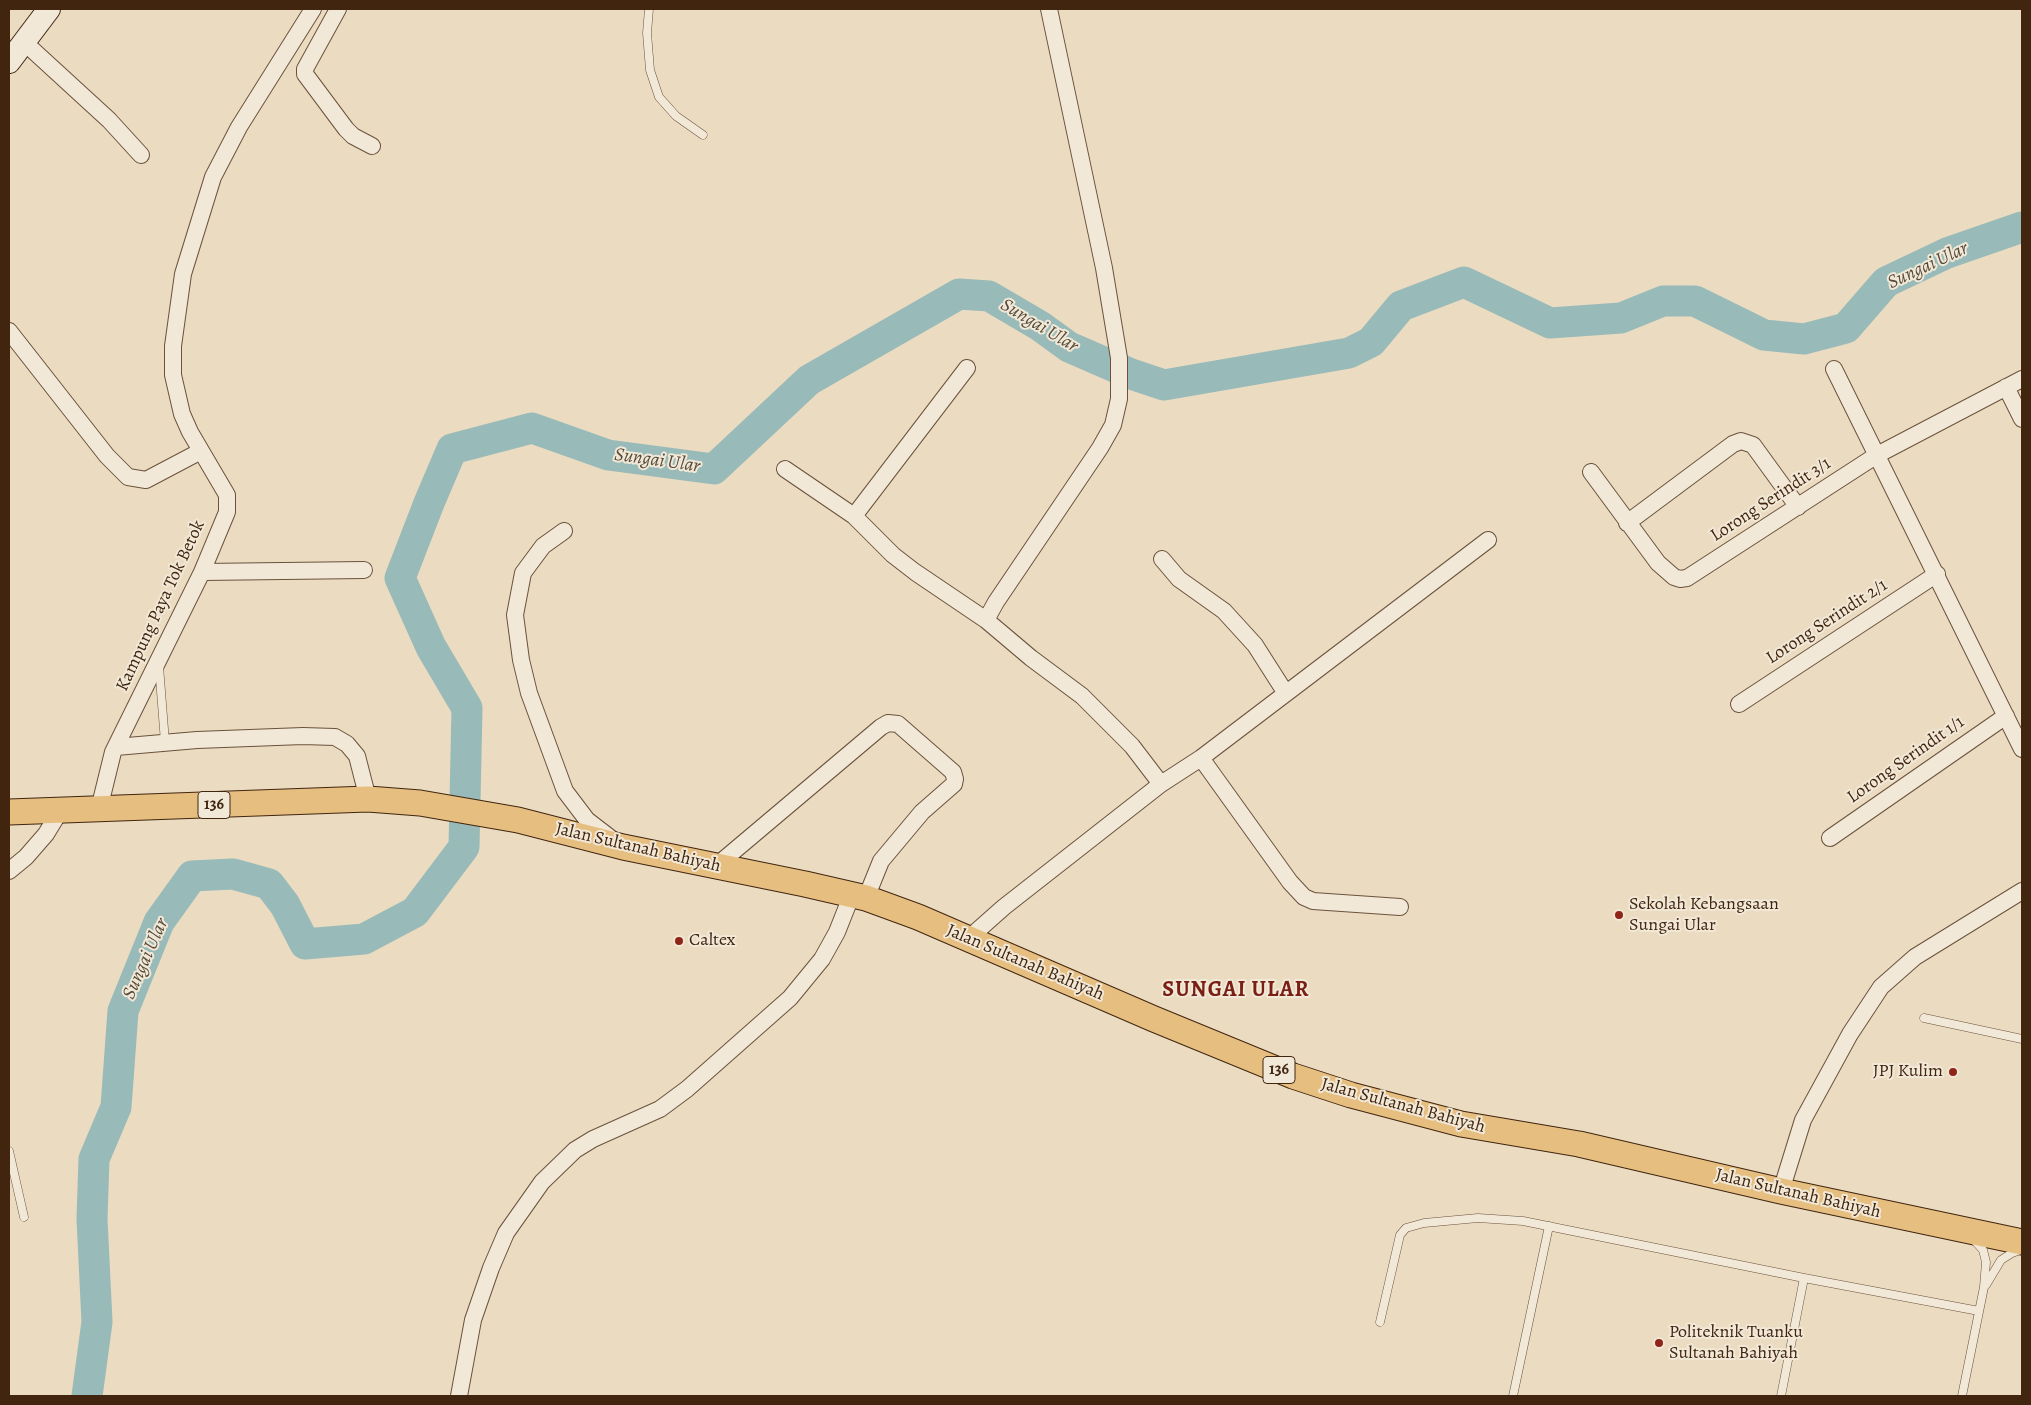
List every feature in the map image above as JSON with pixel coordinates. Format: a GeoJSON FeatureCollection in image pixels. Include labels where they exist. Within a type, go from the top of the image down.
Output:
{"type":"FeatureCollection","features":[{"type":"Feature","properties":{"kind":"main road"},"geometry":{"type":"LineString","coordinates":[[9,62],[49,9]]}},
{"type":"Feature","properties":{"kind":"main road","name":"Jalan Sultanah Bahiyah"},"geometry":{"type":"LineString","coordinates":[[9,812],[368,799],[420,803],[518,820],[623,847],[859,896],[969,938],[1154,1019],[1293,1076],[1351,1095],[1461,1124],[1579,1144],[1781,1191],[2022,1242]]}},
{"type":"Feature","properties":{"kind":"street","name":"Kampung Paya Tok Betok"},"geometry":{"type":"LineString","coordinates":[[99,809],[116,746],[202,572],[227,512],[227,496],[182,414],[173,375],[173,346],[183,274],[213,177],[239,127],[313,9]]}},
{"type":"Feature","properties":{"kind":"street"},"geometry":{"type":"LineString","coordinates":[[338,9],[305,69],[305,74],[346,129],[353,136],[372,146]]}},
{"type":"Feature","properties":{"kind":"street"},"geometry":{"type":"LineString","coordinates":[[986,620],[996,602],[1100,448],[1113,425],[1119,399],[1119,358],[1104,268],[1049,9]]}},
{"type":"Feature","properties":{"kind":"street"},"geometry":{"type":"LineString","coordinates":[[25,43],[109,120],[141,154]]}},
{"type":"Feature","properties":{"kind":"street"},"geometry":{"type":"LineString","coordinates":[[9,331],[108,456],[128,477],[146,480],[201,451]]}},
{"type":"Feature","properties":{"kind":"street"},"geometry":{"type":"LineString","coordinates":[[854,516],[967,368]]}},
{"type":"Feature","properties":{"kind":"street"},"geometry":{"type":"LineString","coordinates":[[1834,369],[2022,749]]}},
{"type":"Feature","properties":{"kind":"street","name":"Lorong Serindit 3/1"},"geometry":{"type":"LineString","coordinates":[[1627,523],[1658,563],[1674,577],[1680,579],[1687,578],[1877,455],[2022,379]]}},
{"type":"Feature","properties":{"kind":"street"},"geometry":{"type":"LineString","coordinates":[[2006,387],[2022,418]]}},
{"type":"Feature","properties":{"kind":"street"},"geometry":{"type":"LineString","coordinates":[[1591,472],[1627,523],[1733,444],[1741,441],[1752,445],[1798,507]]}},
{"type":"Feature","properties":{"kind":"street"},"geometry":{"type":"LineString","coordinates":[[785,469],[854,516],[893,555],[986,620],[1031,658],[1082,696],[1132,746],[1161,784]]}},
{"type":"Feature","properties":{"kind":"street"},"geometry":{"type":"LineString","coordinates":[[564,531],[543,546],[523,573],[515,615],[521,660],[529,693],[565,791],[586,820],[623,847]]}},
{"type":"Feature","properties":{"kind":"street"},"geometry":{"type":"LineString","coordinates":[[969,938],[1004,907],[1161,784],[1201,758],[1285,692],[1488,540]]}},
{"type":"Feature","properties":{"kind":"street"},"geometry":{"type":"LineString","coordinates":[[1162,559],[1179,579],[1224,611],[1255,645],[1285,692]]}},
{"type":"Feature","properties":{"kind":"street"},"geometry":{"type":"LineString","coordinates":[[202,572],[364,570]]}},
{"type":"Feature","properties":{"kind":"street","name":"Lorong Serindit 2/1"},"geometry":{"type":"LineString","coordinates":[[1739,704],[1937,574]]}},
{"type":"Feature","properties":{"kind":"street","name":"Lorong Serindit 1/1"},"geometry":{"type":"LineString","coordinates":[[1830,838],[2006,716]]}},
{"type":"Feature","properties":{"kind":"street"},"geometry":{"type":"LineString","coordinates":[[459,1396],[473,1320],[491,1268],[506,1233],[542,1182],[575,1150],[593,1139],[660,1109],[687,1089],[790,998],[822,959],[881,861],[922,812],[954,784],[954,772],[898,724],[888,723],[715,867]]}},
{"type":"Feature","properties":{"kind":"street"},"geometry":{"type":"LineString","coordinates":[[116,746],[293,736],[335,737],[347,744],[357,756],[368,799]]}},
{"type":"Feature","properties":{"kind":"street"},"geometry":{"type":"LineString","coordinates":[[1201,758],[1290,882],[1304,897],[1313,901],[1400,907]]}},
{"type":"Feature","properties":{"kind":"street"},"geometry":{"type":"LineString","coordinates":[[9,871],[26,857],[46,834],[60,811]]}},
{"type":"Feature","properties":{"kind":"street"},"geometry":{"type":"LineString","coordinates":[[1781,1191],[1803,1120],[1850,1034],[1881,987],[1915,957],[2022,892]]}},
{"type":"Feature","properties":{"kind":"lane"},"geometry":{"type":"LineString","coordinates":[[649,9],[647,33],[650,70],[660,97],[676,116],[703,134]]}},
{"type":"Feature","properties":{"kind":"lane"},"geometry":{"type":"LineString","coordinates":[[159,661],[165,742]]}},
{"type":"Feature","properties":{"kind":"lane"},"geometry":{"type":"LineString","coordinates":[[1924,1018],[2022,1039]]}},
{"type":"Feature","properties":{"kind":"lane"},"geometry":{"type":"LineString","coordinates":[[9,1151],[24,1218]]}},
{"type":"Feature","properties":{"kind":"lane"},"geometry":{"type":"LineString","coordinates":[[1380,1322],[1400,1235],[1406,1228],[1424,1223],[1478,1218],[1523,1221],[1550,1226],[1804,1278],[1979,1311]]}},
{"type":"Feature","properties":{"kind":"lane"},"geometry":{"type":"LineString","coordinates":[[1513,1396],[1550,1226]]}},
{"type":"Feature","properties":{"kind":"lane"},"geometry":{"type":"LineString","coordinates":[[1956,1228],[1978,1243],[1983,1250],[1986,1262],[1984,1287],[1962,1396]]}},
{"type":"Feature","properties":{"kind":"lane"},"geometry":{"type":"LineString","coordinates":[[1984,1287],[2001,1260],[2012,1253],[2022,1250]]}},
{"type":"Feature","properties":{"kind":"lane"},"geometry":{"type":"LineString","coordinates":[[1781,1396],[1804,1278]]}},
{"type":"Feature","properties":{"kind":"waterway","name":"Sungai Ular"},"geometry":{"type":"LineString","coordinates":[[87,1396],[97,1322],[92,1219],[94,1159],[116,1107],[123,1011],[159,922],[192,876],[233,874],[269,884],[285,905],[305,944],[364,939],[415,912],[464,847],[467,708],[431,647],[400,578],[452,449],[532,428],[608,455],[714,469],[809,380],[959,294],[989,296],[1040,326],[1069,347],[1131,374],[1164,385],[1349,353],[1371,342],[1401,306],[1464,282],[1550,323],[1621,318],[1663,301],[1695,301],[1764,335],[1804,339],[1846,328],[1886,282],[1947,253],[2022,227]]}},
{"type":"Feature","properties":{"kind":"place","name":"Sekolah Kebangsaan Sungai Ular"},"geometry":{"type":"Point","coordinates":[1619,915]}},
{"type":"Feature","properties":{"kind":"place","name":"Caltex"},"geometry":{"type":"Point","coordinates":[679,941]}},
{"type":"Feature","properties":{"kind":"place","name":"JPJ Kulim"},"geometry":{"type":"Point","coordinates":[1953,1072]}},
{"type":"Feature","properties":{"kind":"place","name":"Politeknik Tuanku Sultanah Bahiyah"},"geometry":{"type":"Point","coordinates":[1659,1343]}},
{"type":"Feature","properties":{"kind":"district","name":"SUNGAI ULAR"},"geometry":{"type":"Point","coordinates":[1236,991]}}]}
